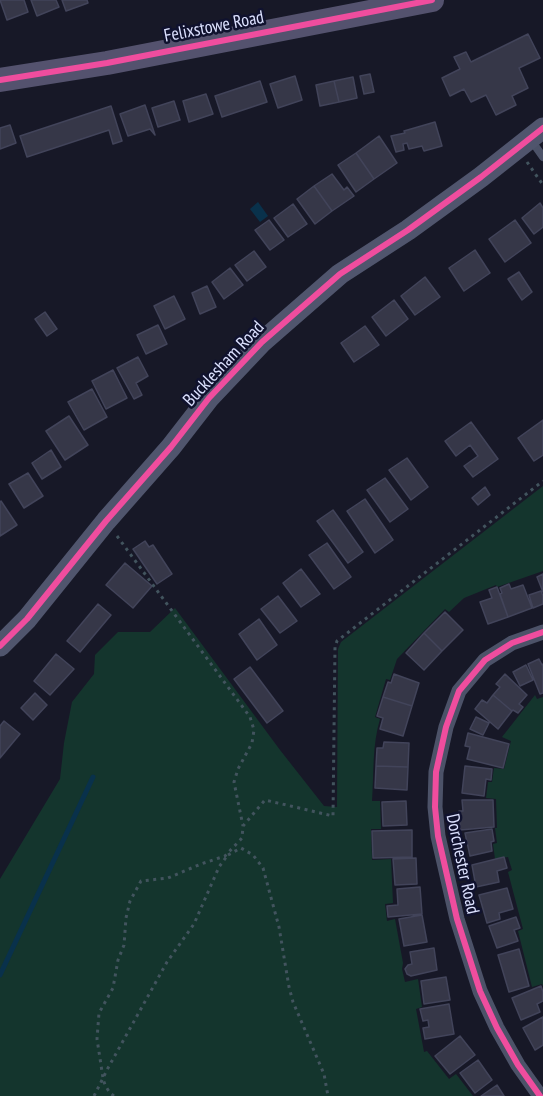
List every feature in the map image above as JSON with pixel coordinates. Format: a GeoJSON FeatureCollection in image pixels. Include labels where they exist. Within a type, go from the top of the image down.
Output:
{"type":"FeatureCollection","features":[{"type":"Feature","properties":{"kind":"main road","name":"Felixstowe Road"},"geometry":{"type":"LineString","coordinates":[[0,80],[107,63],[432,0]]}},
{"type":"Feature","properties":{"kind":"street","name":"Bucklesham Road"},"geometry":{"type":"LineString","coordinates":[[0,646],[27,619],[105,521],[171,447],[209,398],[262,342],[340,274],[408,230],[536,134]]}},
{"type":"Feature","properties":{"kind":"street","name":"Dorchester Road"},"geometry":{"type":"LineString","coordinates":[[540,1096],[518,1065],[480,991],[457,919],[438,836],[435,807],[436,772],[446,727],[459,691],[485,660],[512,643],[543,632]]}},
{"type":"Feature","properties":{"kind":"lane"},"geometry":{"type":"LineString","coordinates":[[536,134],[543,157]]}},
{"type":"Feature","properties":{"kind":"path"},"geometry":{"type":"LineString","coordinates":[[526,161],[543,186]]}},
{"type":"Feature","properties":{"kind":"path"},"geometry":{"type":"LineString","coordinates":[[243,826],[265,800],[333,816],[335,647],[337,641],[543,481]]}},
{"type":"Feature","properties":{"kind":"path"},"geometry":{"type":"LineString","coordinates":[[94,1096],[167,962],[194,924],[219,867],[226,855],[242,838],[243,826],[234,782],[238,768],[252,743],[254,730],[250,717],[105,521]]}},
{"type":"Feature","properties":{"kind":"path"},"geometry":{"type":"LineString","coordinates":[[114,1096],[103,1078],[97,1039],[99,1012],[113,988],[118,960],[124,945],[126,918],[135,890],[141,881],[168,878],[241,848],[253,855],[263,868],[279,927],[293,1002],[324,1074],[328,1096]]}},
{"type":"Feature","properties":{"kind":"green space"},"geometry":{"type":"Polygon","coordinates":[[[543,486],[543,571],[497,587],[496,585],[464,598],[449,612],[445,609],[397,659],[390,680],[386,679],[375,717],[380,719],[374,749],[372,801],[380,801],[381,829],[371,829],[372,860],[391,859],[393,903],[385,904],[387,921],[395,919],[405,982],[418,979],[422,1007],[416,1009],[424,1052],[427,1051],[449,1079],[456,1074],[473,1096],[0,1096],[0,879],[60,779],[72,702],[94,674],[95,655],[118,632],[150,632],[175,608],[324,806],[337,807],[338,649],[341,642],[543,486]]]}},
{"type":"Feature","properties":{"kind":"green space"},"geometry":{"type":"Polygon","coordinates":[[[535,695],[537,699],[543,697],[543,986],[542,984],[532,987],[518,931],[523,929],[508,872],[512,870],[508,857],[495,859],[493,844],[497,843],[496,799],[486,798],[488,782],[492,782],[494,768],[504,769],[511,741],[502,737],[535,695]]]}},
{"type":"Feature","properties":{"kind":"water"},"geometry":{"type":"Polygon","coordinates":[[[258,202],[268,216],[260,222],[250,209],[258,202]]]}},
{"type":"Feature","properties":{"kind":"building"},"geometry":{"type":"Polygon","coordinates":[[[0,0],[24,0],[28,12],[7,20],[0,0]]]}},
{"type":"Feature","properties":{"kind":"building"},"geometry":{"type":"Polygon","coordinates":[[[31,0],[56,0],[59,7],[37,16],[31,0]]]}},
{"type":"Feature","properties":{"kind":"building"},"geometry":{"type":"Polygon","coordinates":[[[62,0],[87,0],[88,3],[66,11],[62,0]]]}},
{"type":"Feature","properties":{"kind":"building"},"geometry":{"type":"Polygon","coordinates":[[[528,34],[540,58],[519,68],[528,88],[512,96],[516,105],[496,115],[486,95],[471,102],[464,89],[450,96],[442,78],[460,69],[454,57],[466,52],[471,62],[528,34]]]}},
{"type":"Feature","properties":{"kind":"building"},"geometry":{"type":"Polygon","coordinates":[[[370,74],[374,92],[364,94],[360,76],[370,74]]]}},
{"type":"Feature","properties":{"kind":"building"},"geometry":{"type":"Polygon","coordinates":[[[295,76],[302,100],[278,108],[270,84],[295,76]]]}},
{"type":"Feature","properties":{"kind":"building"},"geometry":{"type":"Polygon","coordinates":[[[353,77],[357,98],[339,102],[334,81],[353,77]]]}},
{"type":"Feature","properties":{"kind":"building"},"geometry":{"type":"Polygon","coordinates":[[[260,81],[267,102],[222,117],[215,96],[260,81]]]}},
{"type":"Feature","properties":{"kind":"building"},"geometry":{"type":"Polygon","coordinates":[[[334,81],[339,102],[320,106],[316,85],[334,81]]]}},
{"type":"Feature","properties":{"kind":"building"},"geometry":{"type":"Polygon","coordinates":[[[206,94],[213,114],[189,122],[183,101],[206,94]]]}},
{"type":"Feature","properties":{"kind":"building"},"geometry":{"type":"Polygon","coordinates":[[[174,101],[180,120],[158,127],[152,108],[174,101]]]}},
{"type":"Feature","properties":{"kind":"building"},"geometry":{"type":"Polygon","coordinates":[[[145,105],[155,135],[150,129],[128,136],[120,114],[145,105]]]}},
{"type":"Feature","properties":{"kind":"building"},"geometry":{"type":"Polygon","coordinates":[[[111,106],[122,141],[113,144],[109,130],[27,157],[20,136],[111,106]]]}},
{"type":"Feature","properties":{"kind":"building"},"geometry":{"type":"Polygon","coordinates":[[[435,122],[442,146],[424,151],[422,146],[409,149],[407,143],[403,144],[404,150],[396,152],[391,136],[435,122]]]}},
{"type":"Feature","properties":{"kind":"building"},"geometry":{"type":"Polygon","coordinates":[[[10,125],[16,143],[0,149],[0,128],[10,125]]]}},
{"type":"Feature","properties":{"kind":"building"},"geometry":{"type":"Polygon","coordinates":[[[379,136],[397,163],[374,179],[356,153],[379,136]]]}},
{"type":"Feature","properties":{"kind":"building"},"geometry":{"type":"Polygon","coordinates":[[[356,153],[374,179],[356,192],[338,165],[356,153]]]}},
{"type":"Feature","properties":{"kind":"building"},"geometry":{"type":"Polygon","coordinates":[[[332,174],[344,190],[347,187],[354,196],[332,211],[314,186],[332,174]]]}},
{"type":"Feature","properties":{"kind":"building"},"geometry":{"type":"Polygon","coordinates":[[[314,186],[332,211],[315,224],[297,199],[314,186]]]}},
{"type":"Feature","properties":{"kind":"building"},"geometry":{"type":"Polygon","coordinates":[[[540,203],[543,208],[543,227],[534,234],[522,218],[540,203]]]}},
{"type":"Feature","properties":{"kind":"building"},"geometry":{"type":"Polygon","coordinates":[[[293,204],[307,224],[288,237],[274,218],[293,204]]]}},
{"type":"Feature","properties":{"kind":"building"},"geometry":{"type":"Polygon","coordinates":[[[269,220],[284,240],[270,250],[255,230],[269,220]]]}},
{"type":"Feature","properties":{"kind":"building"},"geometry":{"type":"Polygon","coordinates":[[[515,220],[531,243],[505,262],[489,239],[515,220]]]}},
{"type":"Feature","properties":{"kind":"building"},"geometry":{"type":"Polygon","coordinates":[[[475,250],[490,273],[464,291],[449,268],[475,250]]]}},
{"type":"Feature","properties":{"kind":"building"},"geometry":{"type":"Polygon","coordinates":[[[254,251],[266,267],[247,281],[235,265],[254,251]]]}},
{"type":"Feature","properties":{"kind":"building"},"geometry":{"type":"Polygon","coordinates":[[[230,268],[243,285],[224,299],[212,282],[230,268]]]}},
{"type":"Feature","properties":{"kind":"building"},"geometry":{"type":"Polygon","coordinates":[[[519,272],[532,292],[522,300],[508,279],[519,272]]]}},
{"type":"Feature","properties":{"kind":"building"},"geometry":{"type":"Polygon","coordinates":[[[425,277],[440,297],[415,315],[401,296],[425,277]]]}},
{"type":"Feature","properties":{"kind":"building"},"geometry":{"type":"Polygon","coordinates":[[[207,286],[216,307],[200,314],[192,293],[207,286]]]}},
{"type":"Feature","properties":{"kind":"building"},"geometry":{"type":"Polygon","coordinates":[[[174,296],[185,319],[165,329],[154,306],[174,296]]]}},
{"type":"Feature","properties":{"kind":"building"},"geometry":{"type":"Polygon","coordinates":[[[394,300],[408,319],[386,336],[372,317],[394,300]]]}},
{"type":"Feature","properties":{"kind":"building"},"geometry":{"type":"Polygon","coordinates":[[[45,312],[57,329],[47,336],[35,319],[45,312]]]}},
{"type":"Feature","properties":{"kind":"building"},"geometry":{"type":"Polygon","coordinates":[[[158,325],[167,344],[146,354],[137,335],[158,325]]]}},
{"type":"Feature","properties":{"kind":"building"},"geometry":{"type":"Polygon","coordinates":[[[365,326],[379,345],[354,362],[341,343],[365,326]]]}},
{"type":"Feature","properties":{"kind":"building"},"geometry":{"type":"Polygon","coordinates":[[[138,357],[148,376],[136,383],[142,395],[134,399],[117,368],[138,357]]]}},
{"type":"Feature","properties":{"kind":"building"},"geometry":{"type":"Polygon","coordinates":[[[113,370],[127,398],[106,409],[92,381],[113,370]]]}},
{"type":"Feature","properties":{"kind":"building"},"geometry":{"type":"Polygon","coordinates":[[[92,389],[107,417],[84,430],[68,402],[92,389]]]}},
{"type":"Feature","properties":{"kind":"building"},"geometry":{"type":"Polygon","coordinates":[[[69,416],[88,445],[65,460],[46,431],[69,416]]]}},
{"type":"Feature","properties":{"kind":"building"},"geometry":{"type":"Polygon","coordinates":[[[543,420],[543,455],[534,461],[518,438],[543,420]]]}},
{"type":"Feature","properties":{"kind":"building"},"geometry":{"type":"Polygon","coordinates":[[[471,422],[498,459],[473,477],[464,466],[478,456],[470,445],[456,456],[445,441],[471,422]]]}},
{"type":"Feature","properties":{"kind":"building"},"geometry":{"type":"Polygon","coordinates":[[[51,450],[61,467],[42,479],[32,463],[51,450]]]}},
{"type":"Feature","properties":{"kind":"building"},"geometry":{"type":"Polygon","coordinates":[[[407,458],[428,487],[411,500],[389,470],[407,458]]]}},
{"type":"Feature","properties":{"kind":"building"},"geometry":{"type":"Polygon","coordinates":[[[28,473],[43,496],[24,508],[9,484],[28,473]]]}},
{"type":"Feature","properties":{"kind":"building"},"geometry":{"type":"Polygon","coordinates":[[[385,478],[408,509],[390,522],[367,490],[385,478]]]}},
{"type":"Feature","properties":{"kind":"building"},"geometry":{"type":"Polygon","coordinates":[[[485,487],[490,495],[478,505],[472,498],[485,487]]]}},
{"type":"Feature","properties":{"kind":"building"},"geometry":{"type":"Polygon","coordinates":[[[365,499],[393,540],[375,553],[347,511],[365,499]]]}},
{"type":"Feature","properties":{"kind":"building"},"geometry":{"type":"Polygon","coordinates":[[[0,502],[17,525],[0,536],[0,502]]]}},
{"type":"Feature","properties":{"kind":"building"},"geometry":{"type":"Polygon","coordinates":[[[333,510],[363,552],[348,563],[317,521],[333,510]]]}},
{"type":"Feature","properties":{"kind":"building"},"geometry":{"type":"Polygon","coordinates":[[[145,541],[149,547],[153,545],[172,574],[157,584],[133,549],[145,541]]]}},
{"type":"Feature","properties":{"kind":"building"},"geometry":{"type":"Polygon","coordinates":[[[327,543],[351,577],[334,589],[309,555],[327,543]]]}},
{"type":"Feature","properties":{"kind":"building"},"geometry":{"type":"Polygon","coordinates":[[[125,563],[152,586],[133,608],[106,585],[125,563]]]}},
{"type":"Feature","properties":{"kind":"building"},"geometry":{"type":"Polygon","coordinates":[[[301,569],[320,594],[301,607],[283,583],[301,569]]]}},
{"type":"Feature","properties":{"kind":"building"},"geometry":{"type":"Polygon","coordinates":[[[543,574],[543,592],[537,577],[543,574]]]}},
{"type":"Feature","properties":{"kind":"building"},"geometry":{"type":"Polygon","coordinates":[[[509,584],[511,589],[523,585],[532,608],[508,617],[500,588],[509,584]]]}},
{"type":"Feature","properties":{"kind":"building"},"geometry":{"type":"Polygon","coordinates":[[[497,587],[508,617],[488,624],[480,602],[492,598],[489,590],[497,587]]]}},
{"type":"Feature","properties":{"kind":"building"},"geometry":{"type":"Polygon","coordinates":[[[541,591],[543,604],[533,608],[529,595],[541,591]]]}},
{"type":"Feature","properties":{"kind":"building"},"geometry":{"type":"Polygon","coordinates":[[[278,596],[297,621],[280,633],[261,609],[278,596]]]}},
{"type":"Feature","properties":{"kind":"building"},"geometry":{"type":"Polygon","coordinates":[[[98,604],[111,615],[80,652],[67,641],[98,604]]]}},
{"type":"Feature","properties":{"kind":"building"},"geometry":{"type":"Polygon","coordinates":[[[445,612],[463,630],[442,651],[424,633],[445,612]]]}},
{"type":"Feature","properties":{"kind":"building"},"geometry":{"type":"Polygon","coordinates":[[[259,619],[277,645],[257,660],[239,634],[259,619]]]}},
{"type":"Feature","properties":{"kind":"building"},"geometry":{"type":"Polygon","coordinates":[[[424,633],[442,651],[424,670],[406,653],[424,633]]]}},
{"type":"Feature","properties":{"kind":"building"},"geometry":{"type":"Polygon","coordinates":[[[56,654],[74,669],[50,695],[34,681],[56,654]]]}},
{"type":"Feature","properties":{"kind":"building"},"geometry":{"type":"Polygon","coordinates":[[[539,659],[543,664],[543,693],[540,694],[528,664],[539,659]]]}},
{"type":"Feature","properties":{"kind":"building"},"geometry":{"type":"Polygon","coordinates":[[[526,665],[533,680],[520,686],[513,672],[526,665]]]}},
{"type":"Feature","properties":{"kind":"building"},"geometry":{"type":"Polygon","coordinates":[[[250,667],[283,711],[267,723],[234,679],[250,667]]]}},
{"type":"Feature","properties":{"kind":"building"},"geometry":{"type":"Polygon","coordinates":[[[394,674],[419,683],[412,706],[383,697],[388,682],[391,683],[394,674]]]}},
{"type":"Feature","properties":{"kind":"building"},"geometry":{"type":"Polygon","coordinates":[[[505,674],[527,695],[519,704],[523,707],[518,713],[512,711],[493,695],[500,687],[496,684],[505,674]]]}},
{"type":"Feature","properties":{"kind":"building"},"geometry":{"type":"Polygon","coordinates":[[[35,693],[47,705],[33,720],[21,708],[35,693]]]}},
{"type":"Feature","properties":{"kind":"building"},"geometry":{"type":"Polygon","coordinates":[[[493,695],[512,711],[498,729],[475,709],[482,700],[487,703],[493,695]]]}},
{"type":"Feature","properties":{"kind":"building"},"geometry":{"type":"Polygon","coordinates":[[[383,697],[412,706],[403,736],[380,729],[383,718],[377,716],[383,697]]]}},
{"type":"Feature","properties":{"kind":"building"},"geometry":{"type":"Polygon","coordinates":[[[476,717],[489,723],[483,735],[470,729],[476,717]]]}},
{"type":"Feature","properties":{"kind":"building"},"geometry":{"type":"Polygon","coordinates":[[[4,721],[20,734],[0,758],[0,726],[4,721]]]}},
{"type":"Feature","properties":{"kind":"building"},"geometry":{"type":"Polygon","coordinates":[[[468,733],[509,744],[503,768],[467,759],[470,747],[465,746],[468,733]]]}},
{"type":"Feature","properties":{"kind":"building"},"geometry":{"type":"Polygon","coordinates":[[[384,742],[409,743],[408,767],[376,766],[377,748],[383,748],[384,742]]]}},
{"type":"Feature","properties":{"kind":"building"},"geometry":{"type":"Polygon","coordinates":[[[376,766],[408,767],[407,790],[375,788],[376,766]]]}},
{"type":"Feature","properties":{"kind":"building"},"geometry":{"type":"Polygon","coordinates":[[[465,766],[492,769],[491,780],[486,779],[484,796],[462,793],[465,766]]]}},
{"type":"Feature","properties":{"kind":"building"},"geometry":{"type":"Polygon","coordinates":[[[462,800],[493,800],[494,827],[460,830],[459,811],[463,811],[462,800]]]}},
{"type":"Feature","properties":{"kind":"building"},"geometry":{"type":"Polygon","coordinates":[[[406,801],[407,825],[383,826],[382,802],[406,801]]]}},
{"type":"Feature","properties":{"kind":"building"},"geometry":{"type":"Polygon","coordinates":[[[492,829],[494,841],[491,842],[492,851],[470,856],[465,833],[492,829]]]}},
{"type":"Feature","properties":{"kind":"building"},"geometry":{"type":"Polygon","coordinates":[[[412,830],[412,857],[373,858],[372,831],[412,830]]]}},
{"type":"Feature","properties":{"kind":"building"},"geometry":{"type":"Polygon","coordinates":[[[504,857],[507,868],[497,871],[499,882],[476,887],[472,865],[504,857]]]}},
{"type":"Feature","properties":{"kind":"building"},"geometry":{"type":"Polygon","coordinates":[[[416,858],[417,884],[395,885],[393,859],[416,858]]]}},
{"type":"Feature","properties":{"kind":"building"},"geometry":{"type":"Polygon","coordinates":[[[420,887],[422,914],[388,917],[387,906],[398,905],[397,889],[420,887]]]}},
{"type":"Feature","properties":{"kind":"building"},"geometry":{"type":"Polygon","coordinates":[[[507,888],[513,909],[499,913],[500,919],[487,923],[479,895],[507,888]]]}},
{"type":"Feature","properties":{"kind":"building"},"geometry":{"type":"Polygon","coordinates":[[[422,915],[427,942],[404,946],[399,919],[422,915]]]}},
{"type":"Feature","properties":{"kind":"building"},"geometry":{"type":"Polygon","coordinates":[[[516,917],[520,928],[514,930],[518,941],[497,948],[489,926],[516,917]]]}},
{"type":"Feature","properties":{"kind":"building"},"geometry":{"type":"Polygon","coordinates":[[[434,948],[437,970],[411,976],[407,974],[405,969],[412,964],[410,952],[434,948]]]}},
{"type":"Feature","properties":{"kind":"building"},"geometry":{"type":"Polygon","coordinates":[[[519,949],[529,986],[509,992],[498,955],[519,949]]]}},
{"type":"Feature","properties":{"kind":"building"},"geometry":{"type":"Polygon","coordinates":[[[446,977],[450,1000],[424,1004],[421,981],[446,977]]]}},
{"type":"Feature","properties":{"kind":"building"},"geometry":{"type":"Polygon","coordinates":[[[541,986],[543,1001],[537,1004],[540,1012],[521,1020],[512,998],[541,986]]]}},
{"type":"Feature","properties":{"kind":"building"},"geometry":{"type":"Polygon","coordinates":[[[449,1004],[454,1034],[425,1039],[423,1028],[429,1027],[428,1020],[423,1021],[420,1009],[449,1004]]]}},
{"type":"Feature","properties":{"kind":"building"},"geometry":{"type":"Polygon","coordinates":[[[543,1017],[543,1045],[535,1050],[523,1028],[543,1017]]]}},
{"type":"Feature","properties":{"kind":"building"},"geometry":{"type":"Polygon","coordinates":[[[460,1036],[475,1055],[450,1074],[435,1056],[460,1036]]]}},
{"type":"Feature","properties":{"kind":"building"},"geometry":{"type":"Polygon","coordinates":[[[478,1060],[492,1080],[475,1093],[460,1073],[478,1060]]]}},
{"type":"Feature","properties":{"kind":"building"},"geometry":{"type":"Polygon","coordinates":[[[497,1085],[504,1096],[481,1096],[497,1085]]]}},
{"type":"Feature","properties":{"kind":"waterway"},"geometry":{"type":"LineString","coordinates":[[0,975],[93,777]]}},
{"type":"Feature","properties":{"kind":"cycle path"},"geometry":{"type":"LineString","coordinates":[[0,80],[107,63],[432,0]]}},
{"type":"Feature","properties":{"kind":"cycle path"},"geometry":{"type":"LineString","coordinates":[[0,646],[27,619],[106,521],[171,447],[209,398],[262,342],[340,274],[408,230],[543,128]]}},
{"type":"Feature","properties":{"kind":"cycle path"},"geometry":{"type":"LineString","coordinates":[[540,1096],[518,1065],[480,991],[457,919],[438,836],[435,807],[436,772],[446,727],[459,691],[485,660],[512,643],[543,632]]}}]}
